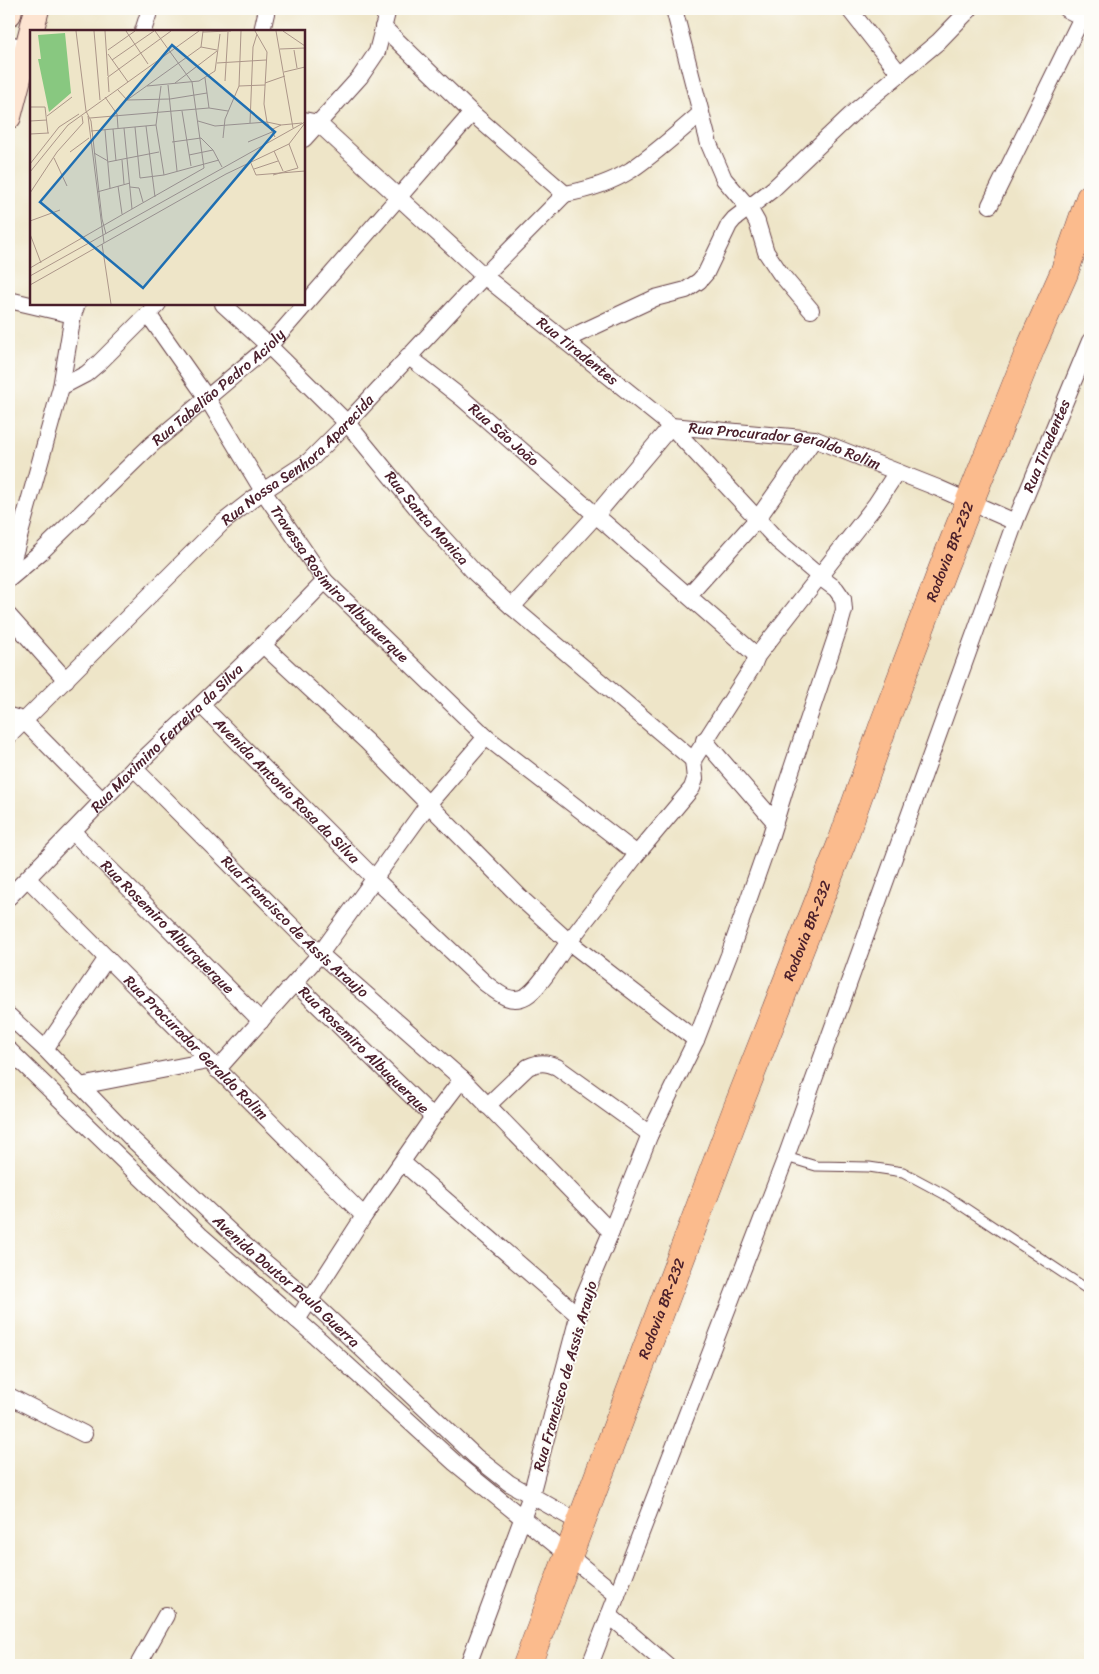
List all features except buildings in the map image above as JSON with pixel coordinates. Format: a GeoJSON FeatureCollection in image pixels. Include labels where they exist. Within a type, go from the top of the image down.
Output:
{"type":"FeatureCollection","features":[{"type":"Feature","properties":{"kind":"highway","name":"Rodovia BR-232"},"geometry":{"type":"LineString","coordinates":[[527,1665],[570,1556],[637,1371],[737,1109],[842,842],[885,721],[969,502],[1032,345],[1064,273],[1090,198]]}},
{"type":"Feature","properties":{"kind":"main road"},"geometry":{"type":"LineString","coordinates":[[9,14],[10,9]]}},
{"type":"Feature","properties":{"kind":"main road"},"geometry":{"type":"LineString","coordinates":[[9,118],[22,48],[36,9]]}},
{"type":"Feature","properties":{"kind":"street"},"geometry":{"type":"LineString","coordinates":[[143,30],[150,9]]}},
{"type":"Feature","properties":{"kind":"street"},"geometry":{"type":"LineString","coordinates":[[262,30],[267,9]]}},
{"type":"Feature","properties":{"kind":"street"},"geometry":{"type":"LineString","coordinates":[[305,136],[311,121],[360,77],[377,52],[388,9]]}},
{"type":"Feature","properties":{"kind":"street"},"geometry":{"type":"LineString","coordinates":[[674,9],[710,144],[724,179],[749,208],[757,222],[766,252],[811,310]]}},
{"type":"Feature","properties":{"kind":"street"},"geometry":{"type":"LineString","coordinates":[[849,9],[900,74]]}},
{"type":"Feature","properties":{"kind":"street"},"geometry":{"type":"LineString","coordinates":[[565,340],[655,298],[686,290],[699,281],[706,273],[729,225],[734,219],[773,189],[855,111],[938,42],[970,9]]}},
{"type":"Feature","properties":{"kind":"street"},"geometry":{"type":"LineString","coordinates":[[990,205],[1076,13]]}},
{"type":"Feature","properties":{"kind":"street"},"geometry":{"type":"LineString","coordinates":[[383,27],[472,113],[565,194],[582,191],[631,170],[701,113]]}},
{"type":"Feature","properties":{"kind":"street","name":"Rua Tabelião Pedro Acioly"},"geometry":{"type":"LineString","coordinates":[[305,305],[472,113]]}},
{"type":"Feature","properties":{"kind":"street"},"geometry":{"type":"LineString","coordinates":[[311,121],[399,197],[484,276]]}},
{"type":"Feature","properties":{"kind":"street","name":"Rua Nossa Senhora Aparecida"},"geometry":{"type":"LineString","coordinates":[[9,736],[16,718],[66,680],[222,523],[263,491],[309,461],[484,276],[565,194]]}},
{"type":"Feature","properties":{"kind":"street","name":"Rua Tiradentes"},"geometry":{"type":"LineString","coordinates":[[484,276],[671,426],[758,518]]}},
{"type":"Feature","properties":{"kind":"street"},"geometry":{"type":"LineString","coordinates":[[9,300],[30,303]]}},
{"type":"Feature","properties":{"kind":"street"},"geometry":{"type":"LineString","coordinates":[[9,572],[61,387],[75,309],[46,305]]}},
{"type":"Feature","properties":{"kind":"street","name":"Rua Santa Monica"},"geometry":{"type":"LineString","coordinates":[[224,305],[269,346],[347,423],[425,518],[476,573],[512,607],[693,760]]}},
{"type":"Feature","properties":{"kind":"street","name":"Rua Tabelião Pedro Acioly"},"geometry":{"type":"LineString","coordinates":[[9,579],[41,552],[151,445],[224,386],[269,346],[305,305]]}},
{"type":"Feature","properties":{"kind":"street"},"geometry":{"type":"LineString","coordinates":[[61,387],[86,374],[99,363],[153,309]]}},
{"type":"Feature","properties":{"kind":"street","name":"Travessa Rosimiro Albuquerque"},"geometry":{"type":"LineString","coordinates":[[153,309],[263,491],[325,581],[486,737],[637,854]]}},
{"type":"Feature","properties":{"kind":"street","name":"Rua Tiradentes"},"geometry":{"type":"LineString","coordinates":[[590,1665],[786,1157],[1015,522],[1090,341]]}},
{"type":"Feature","properties":{"kind":"street","name":"Rua São João"},"geometry":{"type":"LineString","coordinates":[[408,356],[463,399],[757,656]]}},
{"type":"Feature","properties":{"kind":"street"},"geometry":{"type":"LineString","coordinates":[[512,607],[596,515],[671,426]]}},
{"type":"Feature","properties":{"kind":"street","name":"Rua Procurador Geraldo Rolim"},"geometry":{"type":"LineString","coordinates":[[671,426],[814,439],[1015,522]]}},
{"type":"Feature","properties":{"kind":"street"},"geometry":{"type":"LineString","coordinates":[[689,595],[758,518],[814,439]]}},
{"type":"Feature","properties":{"kind":"street"},"geometry":{"type":"LineString","coordinates":[[693,760],[753,666],[757,656],[876,504],[897,472]]}},
{"type":"Feature","properties":{"kind":"street"},"geometry":{"type":"LineString","coordinates":[[612,1232],[650,1134],[696,1040],[729,955],[775,822],[844,610],[844,598],[836,588],[820,577],[778,541],[758,518]]}},
{"type":"Feature","properties":{"kind":"street","name":"Rua Maximino Ferreira da Silva"},"geometry":{"type":"LineString","coordinates":[[9,897],[134,768],[263,645],[325,581]]}},
{"type":"Feature","properties":{"kind":"street"},"geometry":{"type":"LineString","coordinates":[[9,616],[66,680]]}},
{"type":"Feature","properties":{"kind":"street"},"geometry":{"type":"LineString","coordinates":[[263,645],[367,742],[525,902],[569,942],[696,1040]]}},
{"type":"Feature","properties":{"kind":"street","name":"Avenida Antonio Rosa da Silva"},"geometry":{"type":"LineString","coordinates":[[201,705],[373,877],[485,983],[503,997],[516,999],[526,996],[543,978],[637,854],[692,788],[695,779],[693,760]]}},
{"type":"Feature","properties":{"kind":"street"},"geometry":{"type":"LineString","coordinates":[[16,718],[102,800]]}},
{"type":"Feature","properties":{"kind":"street"},"geometry":{"type":"LineString","coordinates":[[80,1086],[213,1066],[261,1021],[320,954],[373,877],[428,803],[486,737]]}},
{"type":"Feature","properties":{"kind":"street"},"geometry":{"type":"LineString","coordinates":[[704,740],[775,822]]}},
{"type":"Feature","properties":{"kind":"street","name":"Rua Francisco de Assis Araujo"},"geometry":{"type":"LineString","coordinates":[[134,768],[320,954],[462,1080],[612,1232],[583,1298],[531,1495],[468,1665]]}},
{"type":"Feature","properties":{"kind":"street","name":"Rua Rosemiro Alburquerque"},"geometry":{"type":"LineString","coordinates":[[73,832],[261,1021]]}},
{"type":"Feature","properties":{"kind":"street","name":"Rua Procurador Geraldo Rolim"},"geometry":{"type":"LineString","coordinates":[[28,878],[364,1216]]}},
{"type":"Feature","properties":{"kind":"street"},"geometry":{"type":"LineString","coordinates":[[44,1049],[107,958]]}},
{"type":"Feature","properties":{"kind":"street","name":"Rua Rosemiro Albuquerque"},"geometry":{"type":"LineString","coordinates":[[295,983],[433,1117]]}},
{"type":"Feature","properties":{"kind":"street","name":"Avenida Doutor Paulo Guerra"},"geometry":{"type":"LineString","coordinates":[[9,1016],[132,1139],[241,1242],[311,1301],[476,1457],[509,1483],[582,1524]]}},
{"type":"Feature","properties":{"kind":"street","name":"Avenida Doutor Paulo Guerra"},"geometry":{"type":"LineString","coordinates":[[9,1050],[200,1235],[297,1320],[455,1464],[617,1595]]}},
{"type":"Feature","properties":{"kind":"street"},"geometry":{"type":"LineString","coordinates":[[487,1106],[528,1068],[547,1062],[650,1134]]}},
{"type":"Feature","properties":{"kind":"street"},"geometry":{"type":"LineString","coordinates":[[297,1320],[364,1216],[403,1163],[433,1117],[462,1080]]}},
{"type":"Feature","properties":{"kind":"street"},"geometry":{"type":"LineString","coordinates":[[403,1163],[579,1316]]}},
{"type":"Feature","properties":{"kind":"street"},"geometry":{"type":"LineString","coordinates":[[169,1205],[185,1188]]}},
{"type":"Feature","properties":{"kind":"street"},"geometry":{"type":"LineString","coordinates":[[9,1396],[84,1434]]}},
{"type":"Feature","properties":{"kind":"street"},"geometry":{"type":"LineString","coordinates":[[609,1615],[667,1665]]}},
{"type":"Feature","properties":{"kind":"street"},"geometry":{"type":"LineString","coordinates":[[138,1665],[166,1616]]}},
{"type":"Feature","properties":{"kind":"lane"},"geometry":{"type":"LineString","coordinates":[[786,1157],[816,1166],[869,1167],[903,1172],[944,1194],[1090,1291]]}}]}
